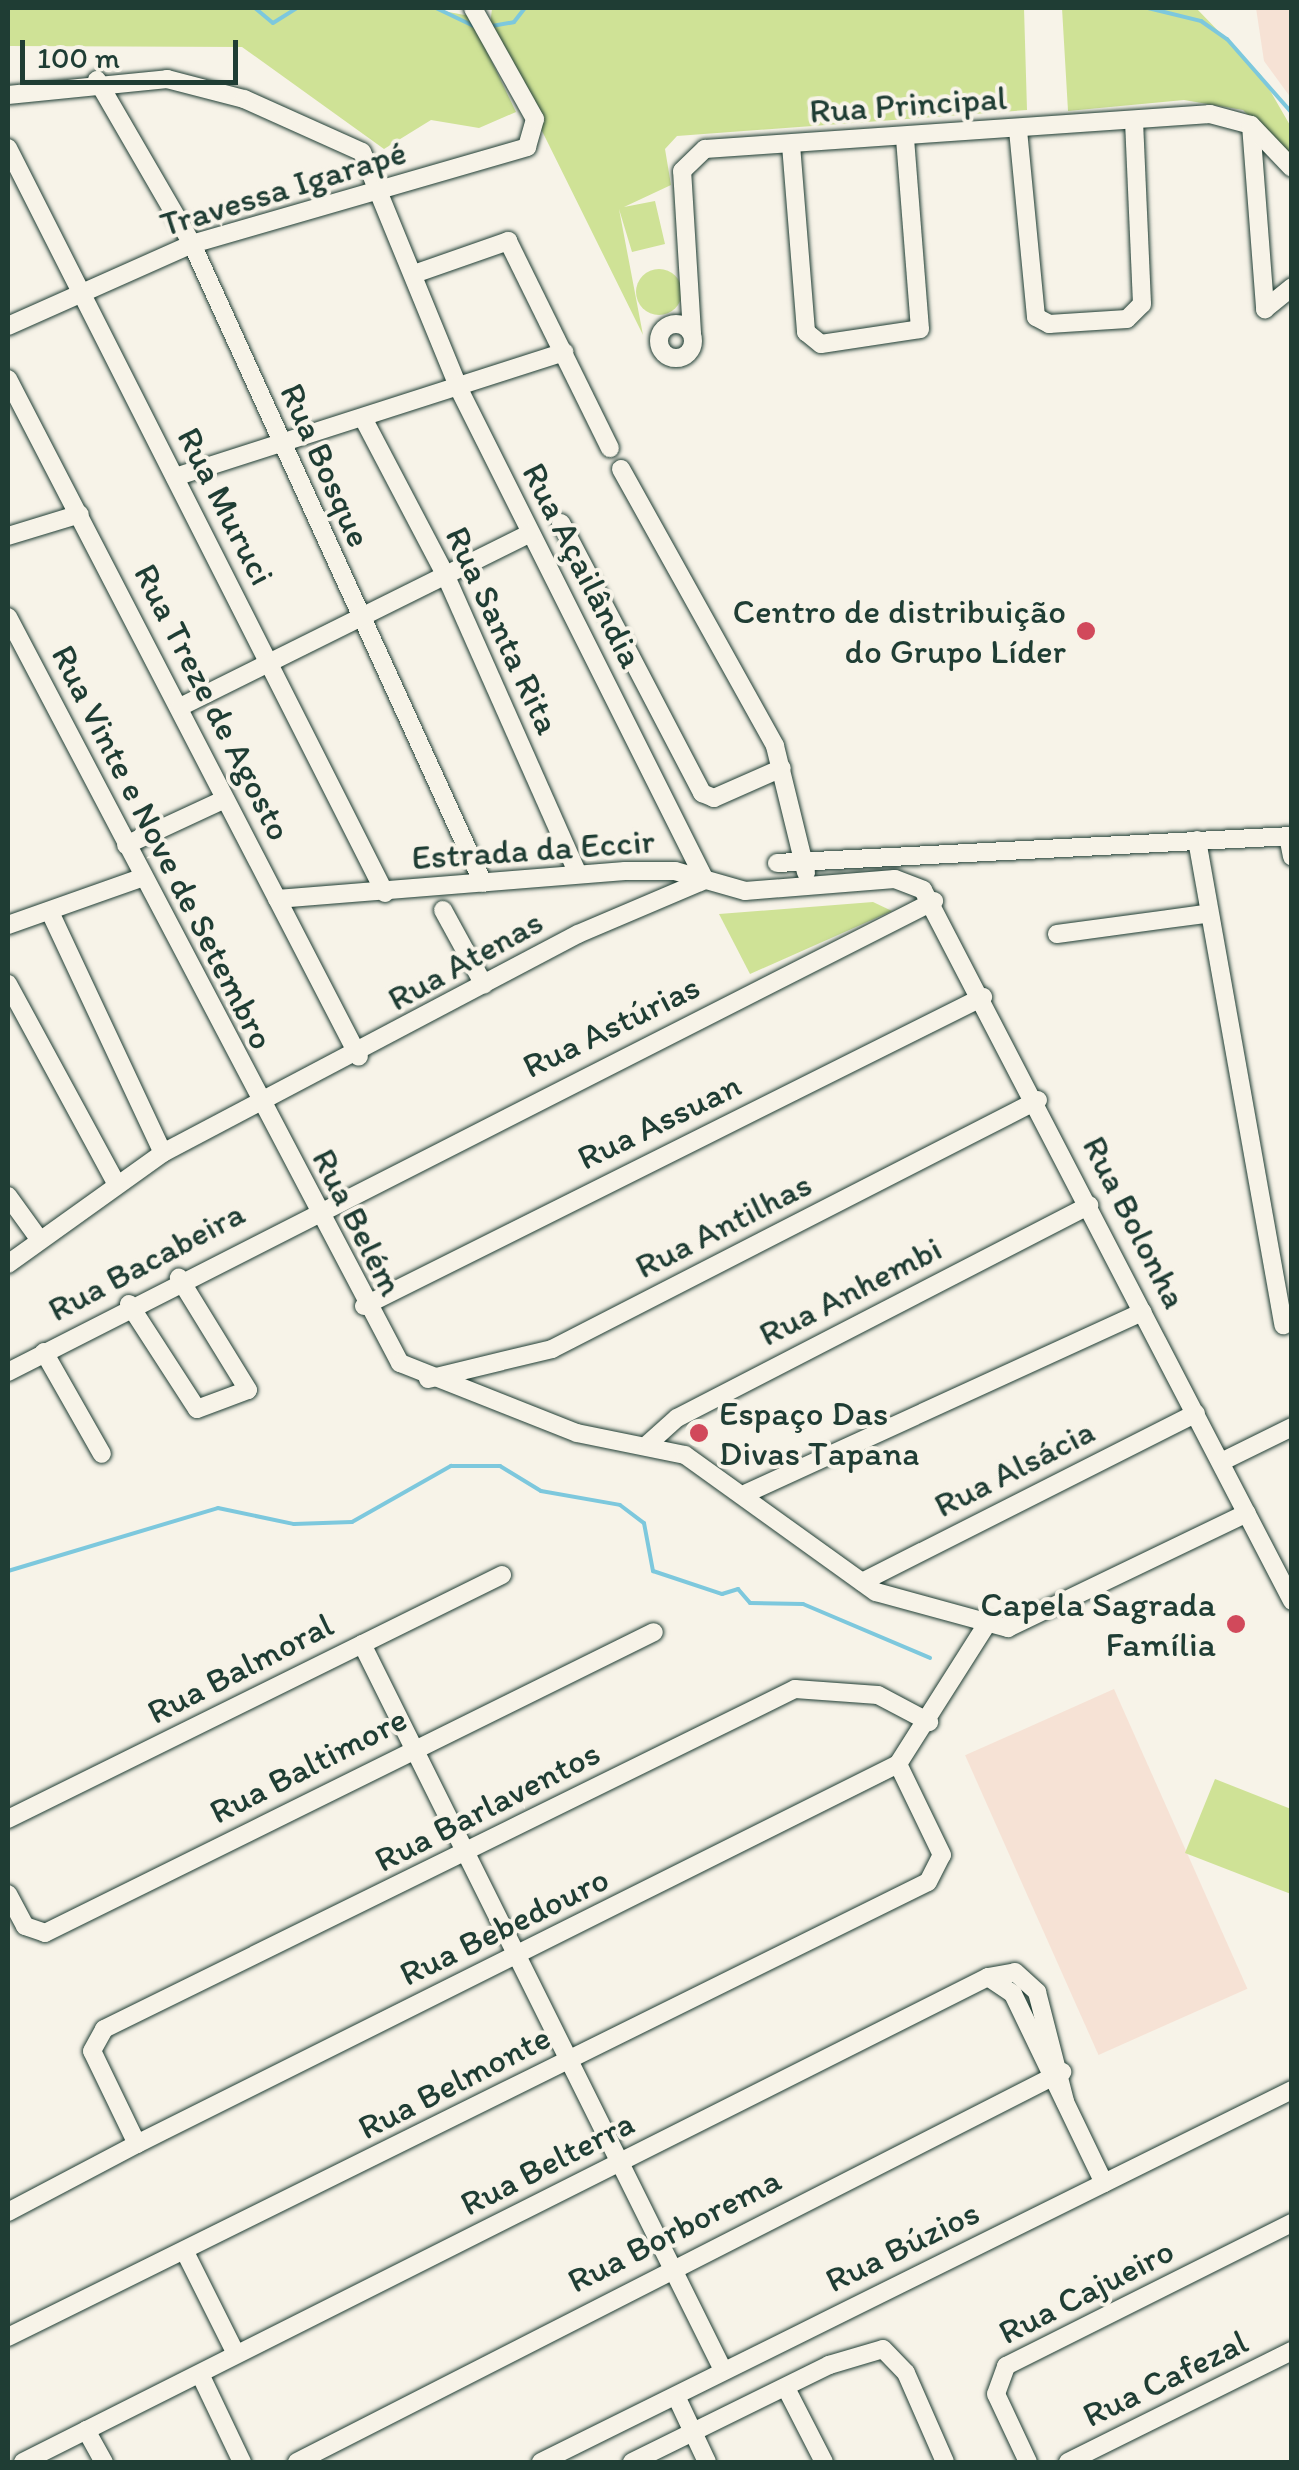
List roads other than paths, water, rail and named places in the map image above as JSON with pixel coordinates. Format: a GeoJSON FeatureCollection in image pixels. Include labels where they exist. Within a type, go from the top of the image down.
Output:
{"type":"FeatureCollection","features":[{"type":"Feature","properties":{"kind":"street","name":"Travessa Igarapé"},"geometry":{"type":"LineString","coordinates":[[8,326],[83,297],[192,244],[527,147],[535,119],[476,13]]}},
{"type":"Feature","properties":{"kind":"street","name":"Rua Açailândia"},"geometry":{"type":"LineString","coordinates":[[8,94],[97,80],[167,80],[244,99],[352,144],[382,190],[459,389],[705,880]]}},
{"type":"Feature","properties":{"kind":"street","name":"Rua Bosque"},"geometry":{"type":"LineString","coordinates":[[97,80],[192,244],[280,446],[483,883]]}},
{"type":"Feature","properties":{"kind":"street","name":"Rua Principal"},"geometry":{"type":"LineString","coordinates":[[692,333],[686,159],[705,149],[1210,114],[1251,125]]}},
{"type":"Feature","properties":{"kind":"street"},"geometry":{"type":"LineString","coordinates":[[1018,130],[1033,309],[1049,324],[1126,319],[1142,304],[1134,120]]}},
{"type":"Feature","properties":{"kind":"street"},"geometry":{"type":"LineString","coordinates":[[1251,125],[1292,168]]}},
{"type":"Feature","properties":{"kind":"street"},"geometry":{"type":"LineString","coordinates":[[1251,125],[1260,295],[1270,310],[1292,288]]}},
{"type":"Feature","properties":{"kind":"street"},"geometry":{"type":"LineString","coordinates":[[792,144],[806,332],[820,344],[863,341],[920,328],[904,138]]}},
{"type":"Feature","properties":{"kind":"street","name":"Rua Muruci"},"geometry":{"type":"LineString","coordinates":[[8,148],[385,894]]}},
{"type":"Feature","properties":{"kind":"street"},"geometry":{"type":"LineString","coordinates":[[414,274],[508,241],[610,448]]}},
{"type":"Feature","properties":{"kind":"street"},"geometry":{"type":"LineString","coordinates":[[176,477],[459,389],[564,352]]}},
{"type":"Feature","properties":{"kind":"street","name":"Rua Treze de Agosto"},"geometry":{"type":"LineString","coordinates":[[8,378],[359,1057]]}},
{"type":"Feature","properties":{"kind":"street","name":"Rua Santa Rita"},"geometry":{"type":"LineString","coordinates":[[363,418],[445,574],[577,872]]}},
{"type":"Feature","properties":{"kind":"street"},"geometry":{"type":"LineString","coordinates":[[621,469],[782,768],[806,861],[805,888]]}},
{"type":"Feature","properties":{"kind":"street"},"geometry":{"type":"LineString","coordinates":[[8,536],[80,514]]}},
{"type":"Feature","properties":{"kind":"street"},"geometry":{"type":"LineString","coordinates":[[561,523],[702,794],[714,798],[782,768]]}},
{"type":"Feature","properties":{"kind":"street"},"geometry":{"type":"LineString","coordinates":[[180,707],[529,534]]}},
{"type":"Feature","properties":{"kind":"street","name":"Rua Vinte e Nove de Setembro"},"geometry":{"type":"LineString","coordinates":[[8,616],[262,1107]]}},
{"type":"Feature","properties":{"kind":"street"},"geometry":{"type":"LineString","coordinates":[[126,845],[225,799]]}},
{"type":"Feature","properties":{"kind":"street"},"geometry":{"type":"LineString","coordinates":[[778,863],[1290,836],[1292,857]]}},
{"type":"Feature","properties":{"kind":"street"},"geometry":{"type":"LineString","coordinates":[[1197,840],[1205,914],[1283,1325]]}},
{"type":"Feature","properties":{"kind":"street","name":"Estrada da Eccir"},"geometry":{"type":"LineString","coordinates":[[277,899],[385,894],[577,872],[705,880],[745,891],[909,882]]}},
{"type":"Feature","properties":{"kind":"street"},"geometry":{"type":"LineString","coordinates":[[8,925],[141,878]]}},
{"type":"Feature","properties":{"kind":"street","name":"Rua Atenas"},"geometry":{"type":"LineString","coordinates":[[8,1264],[37,1236],[115,1181],[163,1154],[359,1057],[484,985],[705,880]]}},
{"type":"Feature","properties":{"kind":"street","name":"Rua Bolonha"},"geometry":{"type":"LineString","coordinates":[[909,882],[934,901],[1247,1513],[1284,1567],[1292,1601]]}},
{"type":"Feature","properties":{"kind":"street","name":"Rua Astúrias"},"geometry":{"type":"LineString","coordinates":[[316,1208],[934,901]]}},
{"type":"Feature","properties":{"kind":"street"},"geometry":{"type":"LineString","coordinates":[[443,910],[484,985]]}},
{"type":"Feature","properties":{"kind":"street"},"geometry":{"type":"LineString","coordinates":[[50,912],[163,1154]]}},
{"type":"Feature","properties":{"kind":"street"},"geometry":{"type":"LineString","coordinates":[[1057,934],[1205,914]]}},
{"type":"Feature","properties":{"kind":"street"},"geometry":{"type":"LineString","coordinates":[[8,984],[115,1181]]}},
{"type":"Feature","properties":{"kind":"street","name":"Rua Assuan"},"geometry":{"type":"LineString","coordinates":[[364,1306],[983,996]]}},
{"type":"Feature","properties":{"kind":"street","name":"Rua Antilhas"},"geometry":{"type":"LineString","coordinates":[[414,1371],[552,1349],[1038,1100]]}},
{"type":"Feature","properties":{"kind":"street","name":"Rua Belém"},"geometry":{"type":"LineString","coordinates":[[262,1107],[364,1306],[414,1371]]}},
{"type":"Feature","properties":{"kind":"street"},"geometry":{"type":"LineString","coordinates":[[8,1196],[37,1236]]}},
{"type":"Feature","properties":{"kind":"street","name":"Rua Anhembi"},"geometry":{"type":"LineString","coordinates":[[648,1444],[676,1418],[1089,1205]]}},
{"type":"Feature","properties":{"kind":"street","name":"Rua Bacabeira"},"geometry":{"type":"LineString","coordinates":[[8,1372],[129,1304],[316,1208]]}},
{"type":"Feature","properties":{"kind":"street"},"geometry":{"type":"LineString","coordinates":[[129,1304],[200,1410],[248,1390],[179,1278]]}},
{"type":"Feature","properties":{"kind":"street"},"geometry":{"type":"LineString","coordinates":[[747,1493],[1143,1312]]}},
{"type":"Feature","properties":{"kind":"street"},"geometry":{"type":"LineString","coordinates":[[44,1352],[102,1454]]}},
{"type":"Feature","properties":{"kind":"street"},"geometry":{"type":"LineString","coordinates":[[414,1371],[577,1433],[648,1444],[747,1493],[862,1582],[911,1606],[987,1624],[1020,1628],[1247,1513]]}},
{"type":"Feature","properties":{"kind":"street","name":"Rua Alsácia"},"geometry":{"type":"LineString","coordinates":[[862,1582],[1196,1412]]}},
{"type":"Feature","properties":{"kind":"street"},"geometry":{"type":"LineString","coordinates":[[1221,1462],[1292,1427]]}},
{"type":"Feature","properties":{"kind":"street","name":"Rua Balmoral"},"geometry":{"type":"LineString","coordinates":[[8,1819],[502,1575]]}},
{"type":"Feature","properties":{"kind":"street"},"geometry":{"type":"LineString","coordinates":[[898,1764],[929,1722],[987,1624]]}},
{"type":"Feature","properties":{"kind":"street","name":"Rua Baltimore"},"geometry":{"type":"LineString","coordinates":[[8,1894],[25,1926],[45,1933],[410,1749],[654,1632]]}},
{"type":"Feature","properties":{"kind":"street"},"geometry":{"type":"LineString","coordinates":[[362,1644],[410,1749],[518,1956],[723,2370]]}},
{"type":"Feature","properties":{"kind":"street","name":"Rua Barlaventos"},"geometry":{"type":"LineString","coordinates":[[137,2144],[92,2051],[104,2029],[795,1690],[878,1695],[929,1722]]}},
{"type":"Feature","properties":{"kind":"street","name":"Rua Belmonte"},"geometry":{"type":"LineString","coordinates":[[8,2337],[928,1882],[942,1855],[898,1764]]}},
{"type":"Feature","properties":{"kind":"street","name":"Rua Bebedouro"},"geometry":{"type":"LineString","coordinates":[[8,2212],[898,1764]]}},
{"type":"Feature","properties":{"kind":"street","name":"Rua Belterra"},"geometry":{"type":"LineString","coordinates":[[23,2462],[988,1977],[1013,1994],[1056,2075]]}},
{"type":"Feature","properties":{"kind":"street"},"geometry":{"type":"LineString","coordinates":[[1056,2075],[1104,2184]]}},
{"type":"Feature","properties":{"kind":"street","name":"Rua Borborema"},"geometry":{"type":"LineString","coordinates":[[298,2462],[316,2448],[1056,2075]]}},
{"type":"Feature","properties":{"kind":"street","name":"Rua Búzios"},"geometry":{"type":"LineString","coordinates":[[541,2462],[1292,2090]]}},
{"type":"Feature","properties":{"kind":"street","name":"Rua Cajueiro"},"geometry":{"type":"LineString","coordinates":[[1028,2462],[996,2394],[1006,2366],[1292,2223]]}},
{"type":"Feature","properties":{"kind":"street"},"geometry":{"type":"LineString","coordinates":[[185,2252],[236,2354]]}},
{"type":"Feature","properties":{"kind":"street"},"geometry":{"type":"LineString","coordinates":[[632,2462],[692,2430],[871,2350],[892,2352],[946,2462]]}},
{"type":"Feature","properties":{"kind":"street","name":"Rua Cafezal"},"geometry":{"type":"LineString","coordinates":[[1068,2462],[1292,2351]]}},
{"type":"Feature","properties":{"kind":"street"},"geometry":{"type":"LineString","coordinates":[[200,2374],[242,2462]]}},
{"type":"Feature","properties":{"kind":"street"},"geometry":{"type":"LineString","coordinates":[[788,2390],[824,2462]]}},
{"type":"Feature","properties":{"kind":"street"},"geometry":{"type":"LineString","coordinates":[[676,2396],[707,2462]]}},
{"type":"Feature","properties":{"kind":"street"},"geometry":{"type":"LineString","coordinates":[[86,2430],[104,2462]]}},
{"type":"Feature","properties":{"kind":"waterway"},"geometry":{"type":"LineString","coordinates":[[255,8],[273,23],[297,8]]}},
{"type":"Feature","properties":{"kind":"waterway"},"geometry":{"type":"LineString","coordinates":[[436,8],[478,28]]}},
{"type":"Feature","properties":{"kind":"waterway"},"geometry":{"type":"LineString","coordinates":[[492,26],[514,22],[525,8]]}},
{"type":"Feature","properties":{"kind":"waterway"},"geometry":{"type":"LineString","coordinates":[[653,8],[679,8]]}},
{"type":"Feature","properties":{"kind":"waterway"},"geometry":{"type":"LineString","coordinates":[[1148,8],[1201,21],[1227,39],[1292,113]]}},
{"type":"Feature","properties":{"kind":"waterway"},"geometry":{"type":"LineString","coordinates":[[8,1571],[218,1508],[294,1524],[352,1522],[451,1466],[500,1466],[541,1491],[620,1505],[644,1523],[653,1571],[722,1594],[738,1589],[750,1603],[803,1604],[930,1658]]}},
{"type":"Feature","properties":{"kind":"place","name":"Centro de distribuição do Grupo Líder"},"geometry":{"type":"Point","coordinates":[1086,631]}},
{"type":"Feature","properties":{"kind":"place","name":"Espaço Das Divas Tapana"},"geometry":{"type":"Point","coordinates":[699,1433]}},
{"type":"Feature","properties":{"kind":"place","name":"Capela Sagrada Família"},"geometry":{"type":"Point","coordinates":[1236,1624]}}]}
